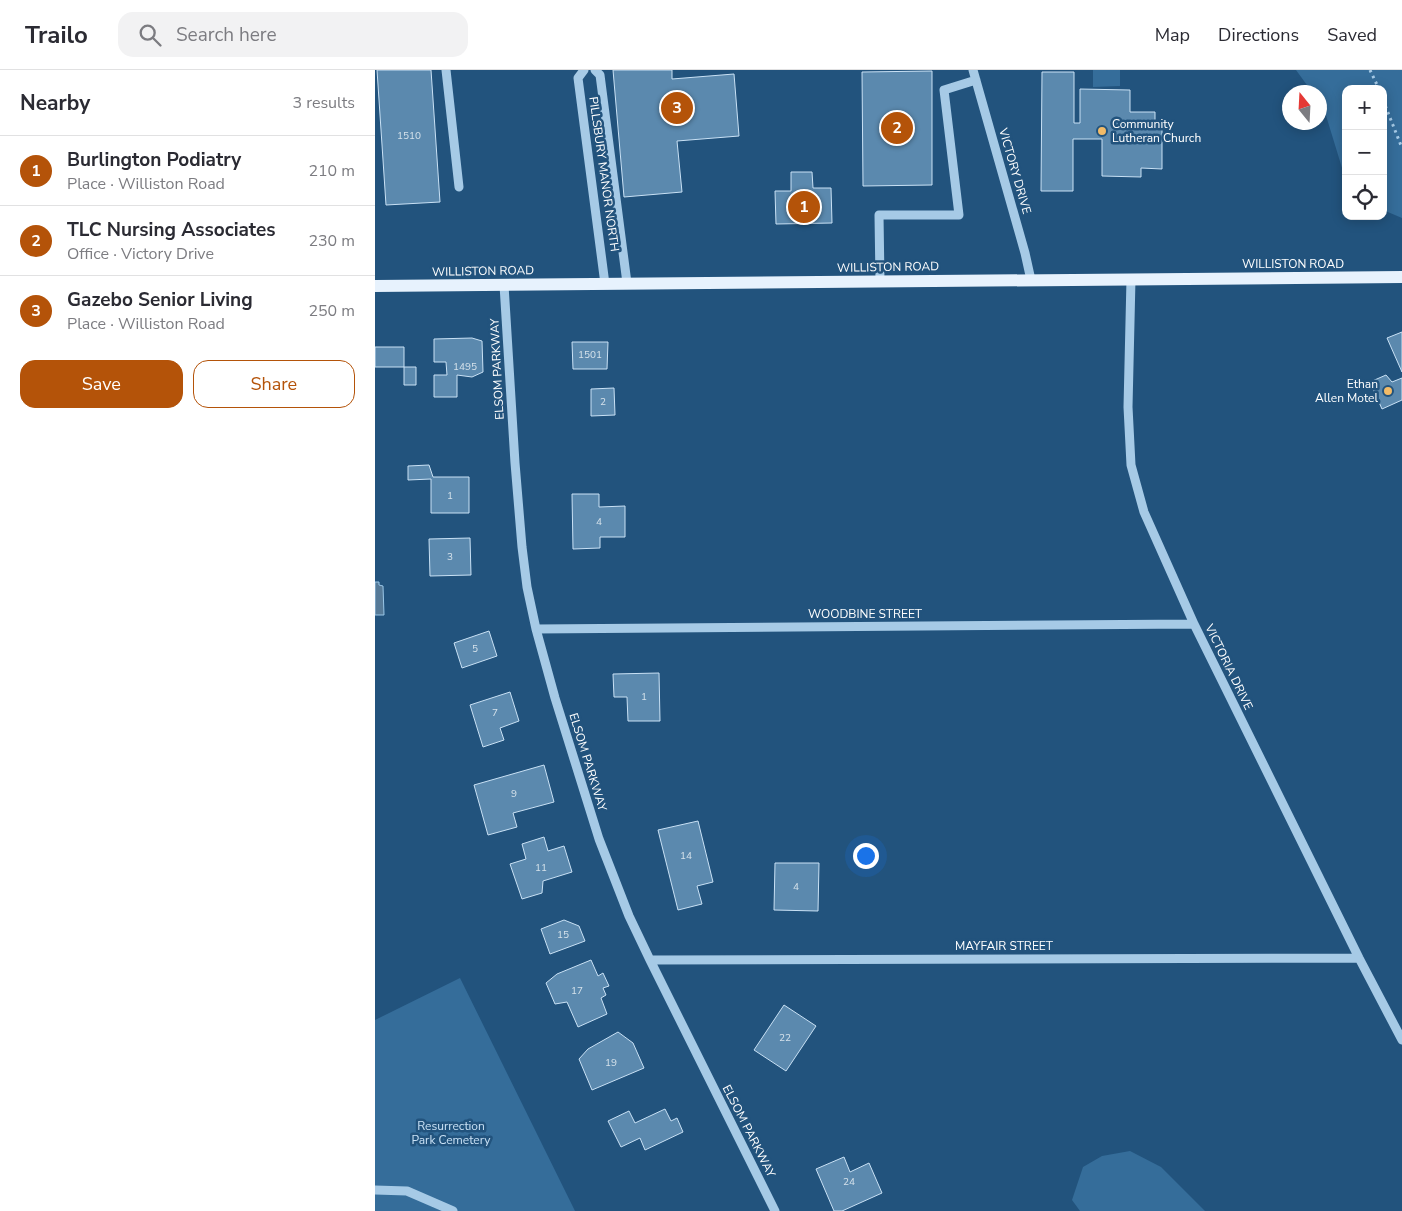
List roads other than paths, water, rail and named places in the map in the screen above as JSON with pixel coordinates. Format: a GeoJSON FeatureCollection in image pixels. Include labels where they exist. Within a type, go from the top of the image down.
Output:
{"type":"FeatureCollection","features":[{"type":"Feature","properties":{"kind":"main road","name":"WILLISTON ROAD"},"geometry":{"type":"LineString","coordinates":[[375,286],[1402,277]]}},
{"type":"Feature","properties":{"kind":"street"},"geometry":{"type":"LineString","coordinates":[[446,70],[459,187]]}},
{"type":"Feature","properties":{"kind":"street","name":"PILLSBURY MANOR NORTH"},"geometry":{"type":"LineString","coordinates":[[584,70],[578,78],[605,284]]}},
{"type":"Feature","properties":{"kind":"street","name":"PILLSBURY MANOR NORTH"},"geometry":{"type":"LineString","coordinates":[[595,70],[600,75],[627,284]]}},
{"type":"Feature","properties":{"kind":"street","name":"VICTORY DRIVE"},"geometry":{"type":"LineString","coordinates":[[973,70],[1031,280]]}},
{"type":"Feature","properties":{"kind":"street"},"geometry":{"type":"LineString","coordinates":[[879,281],[879,215],[959,215],[943,90],[976,80]]}},
{"type":"Feature","properties":{"kind":"street","name":"VICTORIA DRIVE"},"geometry":{"type":"LineString","coordinates":[[1131,279],[1128,407],[1131,466],[1144,512],[1193,624],[1359,958],[1402,1040]]}},
{"type":"Feature","properties":{"kind":"street","name":"ELSOM PARKWAY"},"geometry":{"type":"LineString","coordinates":[[504,284],[522,547],[527,587],[536,629],[555,698],[599,839],[629,916],[649,960],[775,1211]]}},
{"type":"Feature","properties":{"kind":"street","name":"WOODBINE STREET"},"geometry":{"type":"LineString","coordinates":[[536,629],[1193,624]]}},
{"type":"Feature","properties":{"kind":"street","name":"MAYFAIR STREET"},"geometry":{"type":"LineString","coordinates":[[649,960],[1359,958]]}},
{"type":"Feature","properties":{"kind":"street"},"geometry":{"type":"LineString","coordinates":[[375,1190],[407,1191],[453,1211]]}},
{"type":"Feature","properties":{"kind":"place","name":"Gazebo Senior Living"},"geometry":{"type":"Point","coordinates":[677,108]}},
{"type":"Feature","properties":{"kind":"place","name":"TLC Nursing Associates"},"geometry":{"type":"Point","coordinates":[897,128]}},
{"type":"Feature","properties":{"kind":"place","name":"Community Lutheran Church"},"geometry":{"type":"Point","coordinates":[1102,131]}},
{"type":"Feature","properties":{"kind":"place","name":"Burlington Podiatry"},"geometry":{"type":"Point","coordinates":[804,207]}},
{"type":"Feature","properties":{"kind":"place","name":"Ethan Allen Motel"},"geometry":{"type":"Point","coordinates":[1388,391]}},
{"type":"Feature","properties":{"kind":"park label","name":"Resurrection Park Cemetery"},"geometry":{"type":"Point","coordinates":[451,1133]}}]}
